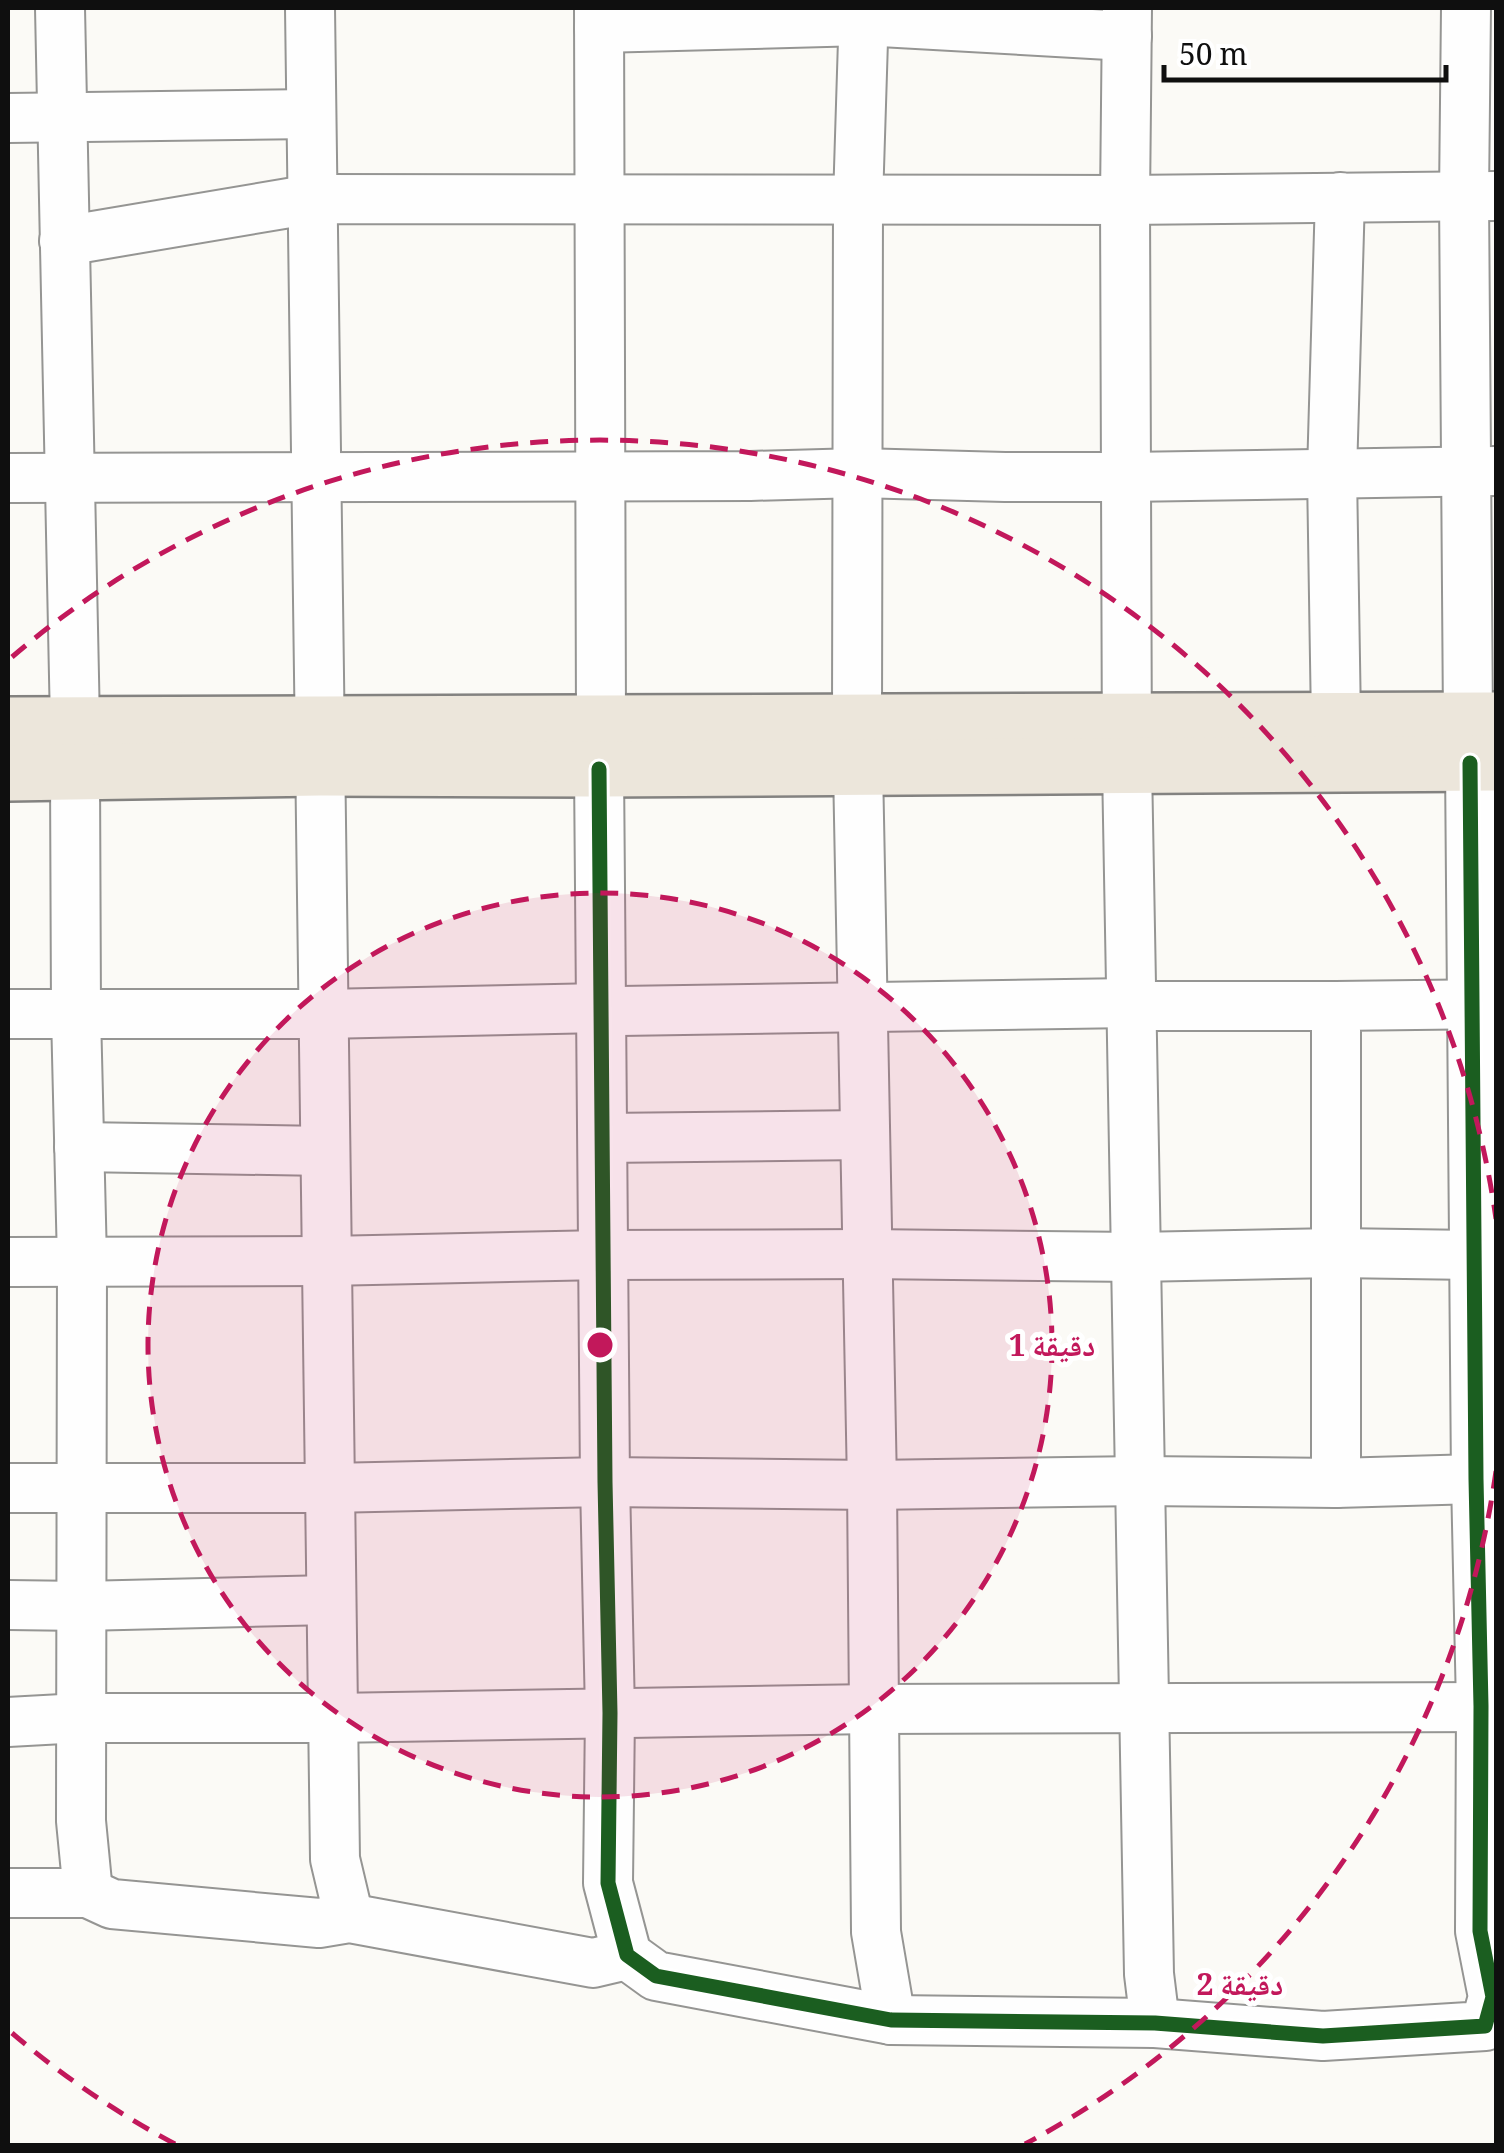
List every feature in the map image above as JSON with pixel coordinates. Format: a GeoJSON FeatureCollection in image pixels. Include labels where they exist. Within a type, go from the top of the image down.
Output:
{"type":"FeatureCollection","features":[{"type":"Feature","properties":{"kind":"main road"},"geometry":{"type":"LineString","coordinates":[[1128,743],[1336,720],[1483,742]]}},
{"type":"Feature","properties":{"kind":"main road"},"geometry":{"type":"LineString","coordinates":[[8,724],[75,748]]}},
{"type":"Feature","properties":{"kind":"main road"},"geometry":{"type":"LineString","coordinates":[[8,772],[75,748],[1483,742]]}},
{"type":"Feature","properties":{"kind":"street"},"geometry":{"type":"LineString","coordinates":[[60,8],[82,1261],[81,1821],[88,1893]]}},
{"type":"Feature","properties":{"kind":"street"},"geometry":{"type":"LineString","coordinates":[[310,8],[335,1860],[349,1918]]}},
{"type":"Feature","properties":{"kind":"street"},"geometry":{"type":"LineString","coordinates":[[864,14],[858,200],[858,744],[876,1932],[891,2020]]}},
{"type":"Feature","properties":{"kind":"street"},"geometry":{"type":"LineString","coordinates":[[1156,2023],[1149,1974],[1128,743],[1127,22],[864,14],[599,18],[600,1008],[610,1713],[608,1883],[627,1955],[656,1976],[891,2020],[1156,2023],[1323,2036],[1485,2026],[1493,1998],[1480,1931],[1489,1706],[1486,1481],[1474,1255],[1484,1004],[1476,15]]}},
{"type":"Feature","properties":{"kind":"street"},"geometry":{"type":"LineString","coordinates":[[8,118],[312,114]]}},
{"type":"Feature","properties":{"kind":"street"},"geometry":{"type":"LineString","coordinates":[[64,241],[312,199],[1125,200],[1480,196]]}},
{"type":"Feature","properties":{"kind":"street"},"geometry":{"type":"LineString","coordinates":[[1336,720],[1332,473],[1340,197]]}},
{"type":"Feature","properties":{"kind":"street"},"geometry":{"type":"LineString","coordinates":[[8,478],[858,473],[1004,477],[1481,471]]}},
{"type":"Feature","properties":{"kind":"street"},"geometry":{"type":"LineString","coordinates":[[8,1014],[324,1014],[1132,1003],[1484,1004]]}},
{"type":"Feature","properties":{"kind":"street"},"geometry":{"type":"LineString","coordinates":[[1336,1006],[1336,1483]]}},
{"type":"Feature","properties":{"kind":"street"},"geometry":{"type":"LineString","coordinates":[[603,1138],[864,1135]]}},
{"type":"Feature","properties":{"kind":"street"},"geometry":{"type":"LineString","coordinates":[[80,1147],[325,1151]]}},
{"type":"Feature","properties":{"kind":"street"},"geometry":{"type":"LineString","coordinates":[[8,1262],[602,1255],[1474,1255]]}},
{"type":"Feature","properties":{"kind":"street"},"geometry":{"type":"LineString","coordinates":[[8,1488],[330,1488],[605,1482],[872,1485],[1486,1481]]}},
{"type":"Feature","properties":{"kind":"street"},"geometry":{"type":"LineString","coordinates":[[8,1605],[331,1600]]}},
{"type":"Feature","properties":{"kind":"street"},"geometry":{"type":"LineString","coordinates":[[8,1722],[873,1709],[1489,1706]]}},
{"type":"Feature","properties":{"kind":"street"},"geometry":{"type":"LineString","coordinates":[[8,1893],[88,1893],[112,1904],[319,1923],[349,1918],[593,1964],[627,1955]]}},
{"type":"Feature","properties":{"kind":"cycle path"},"geometry":{"type":"LineString","coordinates":[[599,769],[610,1713],[608,1883],[627,1955],[656,1976],[891,2020],[1155,2023],[1323,2036],[1485,2026],[1493,1997],[1480,1931],[1470,763]]}}]}
